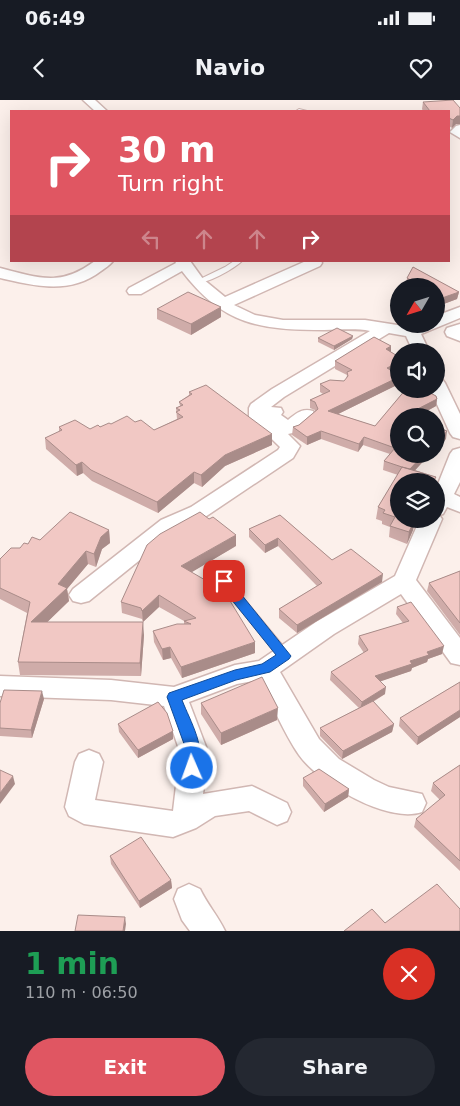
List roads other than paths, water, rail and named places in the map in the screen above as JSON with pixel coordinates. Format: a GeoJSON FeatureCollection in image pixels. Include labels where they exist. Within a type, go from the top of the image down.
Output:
{"type":"FeatureCollection","features":[{"type":"Feature","properties":{"kind":"street"},"geometry":{"type":"LineString","coordinates":[[88,100],[100,110]]}},
{"type":"Feature","properties":{"kind":"street"},"geometry":{"type":"LineString","coordinates":[[460,128],[456,132],[460,134]]}},
{"type":"Feature","properties":{"kind":"street"},"geometry":{"type":"LineString","coordinates":[[0,273],[40,283],[63,282],[82,277],[104,262]]}},
{"type":"Feature","properties":{"kind":"street"},"geometry":{"type":"LineString","coordinates":[[135,291],[183,263],[198,282],[222,304],[230,310],[251,319],[283,325],[365,325],[390,329]]}},
{"type":"Feature","properties":{"kind":"street"},"geometry":{"type":"LineString","coordinates":[[222,304],[315,263]]}},
{"type":"Feature","properties":{"kind":"street"},"geometry":{"type":"LineString","coordinates":[[445,318],[460,312]]}},
{"type":"Feature","properties":{"kind":"street"},"geometry":{"type":"LineString","coordinates":[[445,326],[458,333]]}},
{"type":"Feature","properties":{"kind":"street"},"geometry":{"type":"LineString","coordinates":[[290,400],[386,328]]}},
{"type":"Feature","properties":{"kind":"street"},"geometry":{"type":"LineString","coordinates":[[81,595],[169,525],[186,507],[286,454],[290,446],[258,416],[258,408],[290,400],[324,378],[331,380]]}},
{"type":"Feature","properties":{"kind":"street"},"geometry":{"type":"LineString","coordinates":[[443,398],[460,433]]}},
{"type":"Feature","properties":{"kind":"street"},"geometry":{"type":"LineString","coordinates":[[0,686],[112,690],[174,697],[275,662],[325,628],[404,581],[418,546],[448,506],[456,479],[460,454]]}},
{"type":"Feature","properties":{"kind":"street"},"geometry":{"type":"LineString","coordinates":[[404,581],[460,656]]}},
{"type":"Feature","properties":{"kind":"street"},"geometry":{"type":"LineString","coordinates":[[275,662],[309,748],[329,767],[364,789],[386,799],[412,803]]}},
{"type":"Feature","properties":{"kind":"street"},"geometry":{"type":"LineString","coordinates":[[174,697],[194,752],[186,819]]}},
{"type":"Feature","properties":{"kind":"street"},"geometry":{"type":"LineString","coordinates":[[89,762],[79,807],[84,811],[173,824],[186,819],[209,804],[252,798],[277,812]]}},
{"type":"Feature","properties":{"kind":"street"},"geometry":{"type":"LineString","coordinates":[[190,899],[193,909],[208,931]]}},
{"type":"Feature","properties":{"kind":"lane"},"geometry":{"type":"LineString","coordinates":[[198,282],[228,269],[238,262]]}},
{"type":"Feature","properties":{"kind":"lane"},"geometry":{"type":"LineString","coordinates":[[224,581],[275,662]]}}]}
